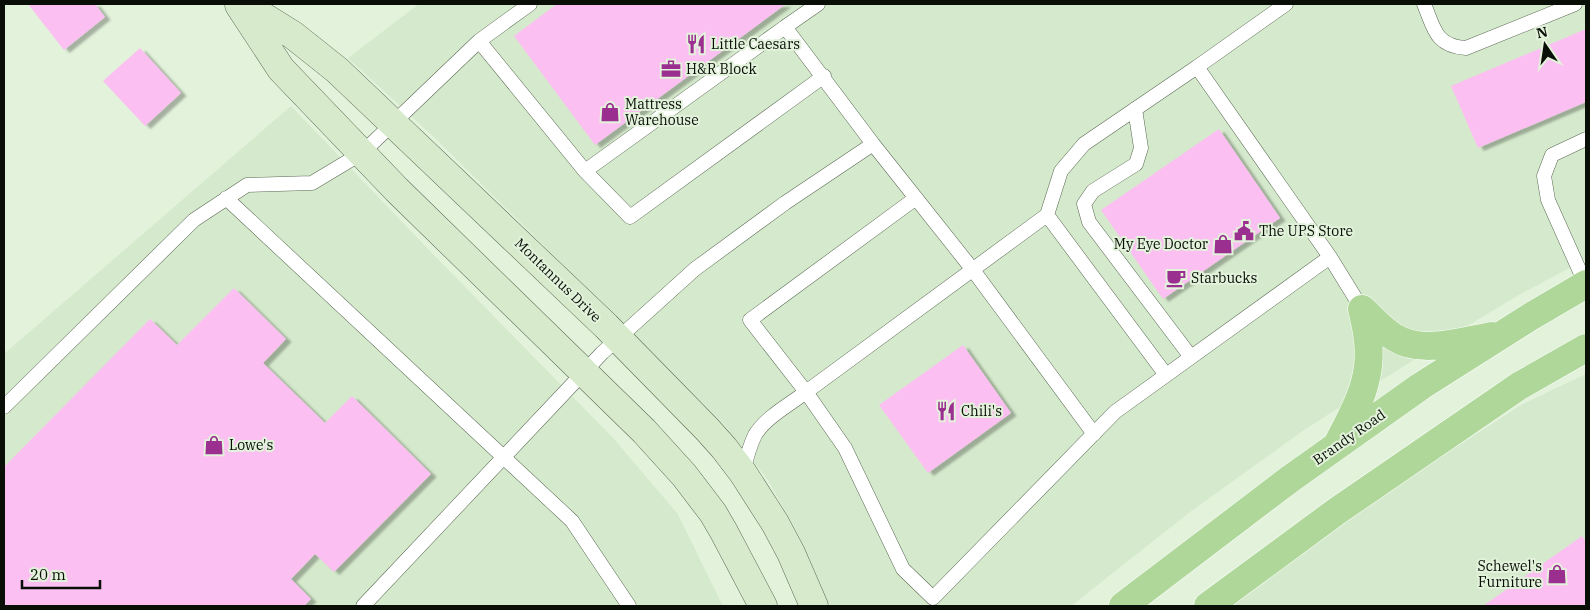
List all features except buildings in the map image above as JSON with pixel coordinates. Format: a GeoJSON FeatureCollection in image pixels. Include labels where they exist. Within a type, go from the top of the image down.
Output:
{"type":"FeatureCollection","features":[{"type":"Feature","properties":{"kind":"main road","name":"Brandy Road"},"geometry":{"type":"LineString","coordinates":[[1124,606],[1290,479],[1421,386],[1586,285]]}},
{"type":"Feature","properties":{"kind":"main road"},"geometry":{"type":"LineString","coordinates":[[1362,309],[1394,337],[1406,343],[1419,346],[1436,346],[1504,334]]}},
{"type":"Feature","properties":{"kind":"main road"},"geometry":{"type":"LineString","coordinates":[[1336,446],[1357,404],[1365,382],[1369,352],[1367,330],[1362,309]]}},
{"type":"Feature","properties":{"kind":"main road"},"geometry":{"type":"LineString","coordinates":[[1208,606],[1337,511],[1519,386],[1586,348]]}},
{"type":"Feature","properties":{"kind":"street"},"geometry":{"type":"LineString","coordinates":[[239,4],[281,69],[397,190],[644,431],[684,475],[713,513],[763,606]]}},
{"type":"Feature","properties":{"kind":"street","name":"Montannus Drive"},"geometry":{"type":"LineString","coordinates":[[243,4],[310,46],[394,123],[618,338],[707,428],[743,473],[775,523],[791,553],[814,606]]}},
{"type":"Feature","properties":{"kind":"lane"},"geometry":{"type":"LineString","coordinates":[[4,407],[194,220],[247,185],[312,183],[362,153],[479,41],[530,4]]}},
{"type":"Feature","properties":{"kind":"lane"},"geometry":{"type":"LineString","coordinates":[[585,172],[818,4]]}},
{"type":"Feature","properties":{"kind":"lane"},"geometry":{"type":"LineString","coordinates":[[743,473],[749,448],[756,434],[767,421],[1047,215],[1061,171],[1084,144],[1286,4]]}},
{"type":"Feature","properties":{"kind":"lane"},"geometry":{"type":"LineString","coordinates":[[1424,4],[1436,34],[1445,44],[1466,48],[1575,4]]}},
{"type":"Feature","properties":{"kind":"lane"},"geometry":{"type":"LineString","coordinates":[[786,27],[873,144],[972,270],[1094,434]]}},
{"type":"Feature","properties":{"kind":"lane"},"geometry":{"type":"LineString","coordinates":[[479,41],[585,172],[630,217],[824,76]]}},
{"type":"Feature","properties":{"kind":"lane"},"geometry":{"type":"LineString","coordinates":[[1197,67],[1330,257],[1362,309]]}},
{"type":"Feature","properties":{"kind":"lane"},"geometry":{"type":"LineString","coordinates":[[1135,110],[1141,148],[1136,164],[1093,191],[1084,204],[1089,222],[1192,357]]}},
{"type":"Feature","properties":{"kind":"lane"},"geometry":{"type":"LineString","coordinates":[[1586,139],[1552,154],[1544,176],[1548,200],[1586,285]]}},
{"type":"Feature","properties":{"kind":"lane"},"geometry":{"type":"LineString","coordinates":[[363,606],[618,338],[696,269],[785,204],[873,144]]}},
{"type":"Feature","properties":{"kind":"lane"},"geometry":{"type":"LineString","coordinates":[[226,198],[572,521],[629,606]]}},
{"type":"Feature","properties":{"kind":"lane"},"geometry":{"type":"LineString","coordinates":[[916,198],[750,320],[806,392],[845,448],[903,569],[933,598],[1116,412],[1330,257]]}},
{"type":"Feature","properties":{"kind":"lane"},"geometry":{"type":"LineString","coordinates":[[1047,215],[1166,376]]}},
{"type":"Feature","properties":{"kind":"shaded area"},"geometry":{"type":"Polygon","coordinates":[[[419,4],[1586,4],[1586,259],[1519,295],[1462,329],[1304,430],[1190,512],[1071,606],[828,606],[821,585],[798,534],[768,480],[723,423],[437,140],[348,58],[419,4]]]}},
{"type":"Feature","properties":{"kind":"shaded area"},"geometry":{"type":"Polygon","coordinates":[[[291,106],[613,438],[677,513],[723,606],[4,606],[4,354],[291,106]]]}},
{"type":"Feature","properties":{"kind":"shaded area"},"geometry":{"type":"Polygon","coordinates":[[[1586,374],[1586,606],[1227,606],[1340,522],[1521,405],[1586,374]]]}},
{"type":"Feature","properties":{"kind":"place","name":"Little Caesars"},"geometry":{"type":"Point","coordinates":[696,44]}},
{"type":"Feature","properties":{"kind":"place","name":"H&R Block"},"geometry":{"type":"Point","coordinates":[671,69]}},
{"type":"Feature","properties":{"kind":"place","name":"Mattress Warehouse"},"geometry":{"type":"Point","coordinates":[610,112]}},
{"type":"Feature","properties":{"kind":"place","name":"The UPS Store"},"geometry":{"type":"Point","coordinates":[1244,231]}},
{"type":"Feature","properties":{"kind":"place","name":"My Eye Doctor"},"geometry":{"type":"Point","coordinates":[1223,244]}},
{"type":"Feature","properties":{"kind":"place","name":"Starbucks"},"geometry":{"type":"Point","coordinates":[1176,278]}},
{"type":"Feature","properties":{"kind":"place","name":"Chili's"},"geometry":{"type":"Point","coordinates":[946,411]}},
{"type":"Feature","properties":{"kind":"place","name":"Lowe's"},"geometry":{"type":"Point","coordinates":[214,445]}},
{"type":"Feature","properties":{"kind":"place","name":"Schewel's Furniture"},"geometry":{"type":"Point","coordinates":[1557,574]}}]}
